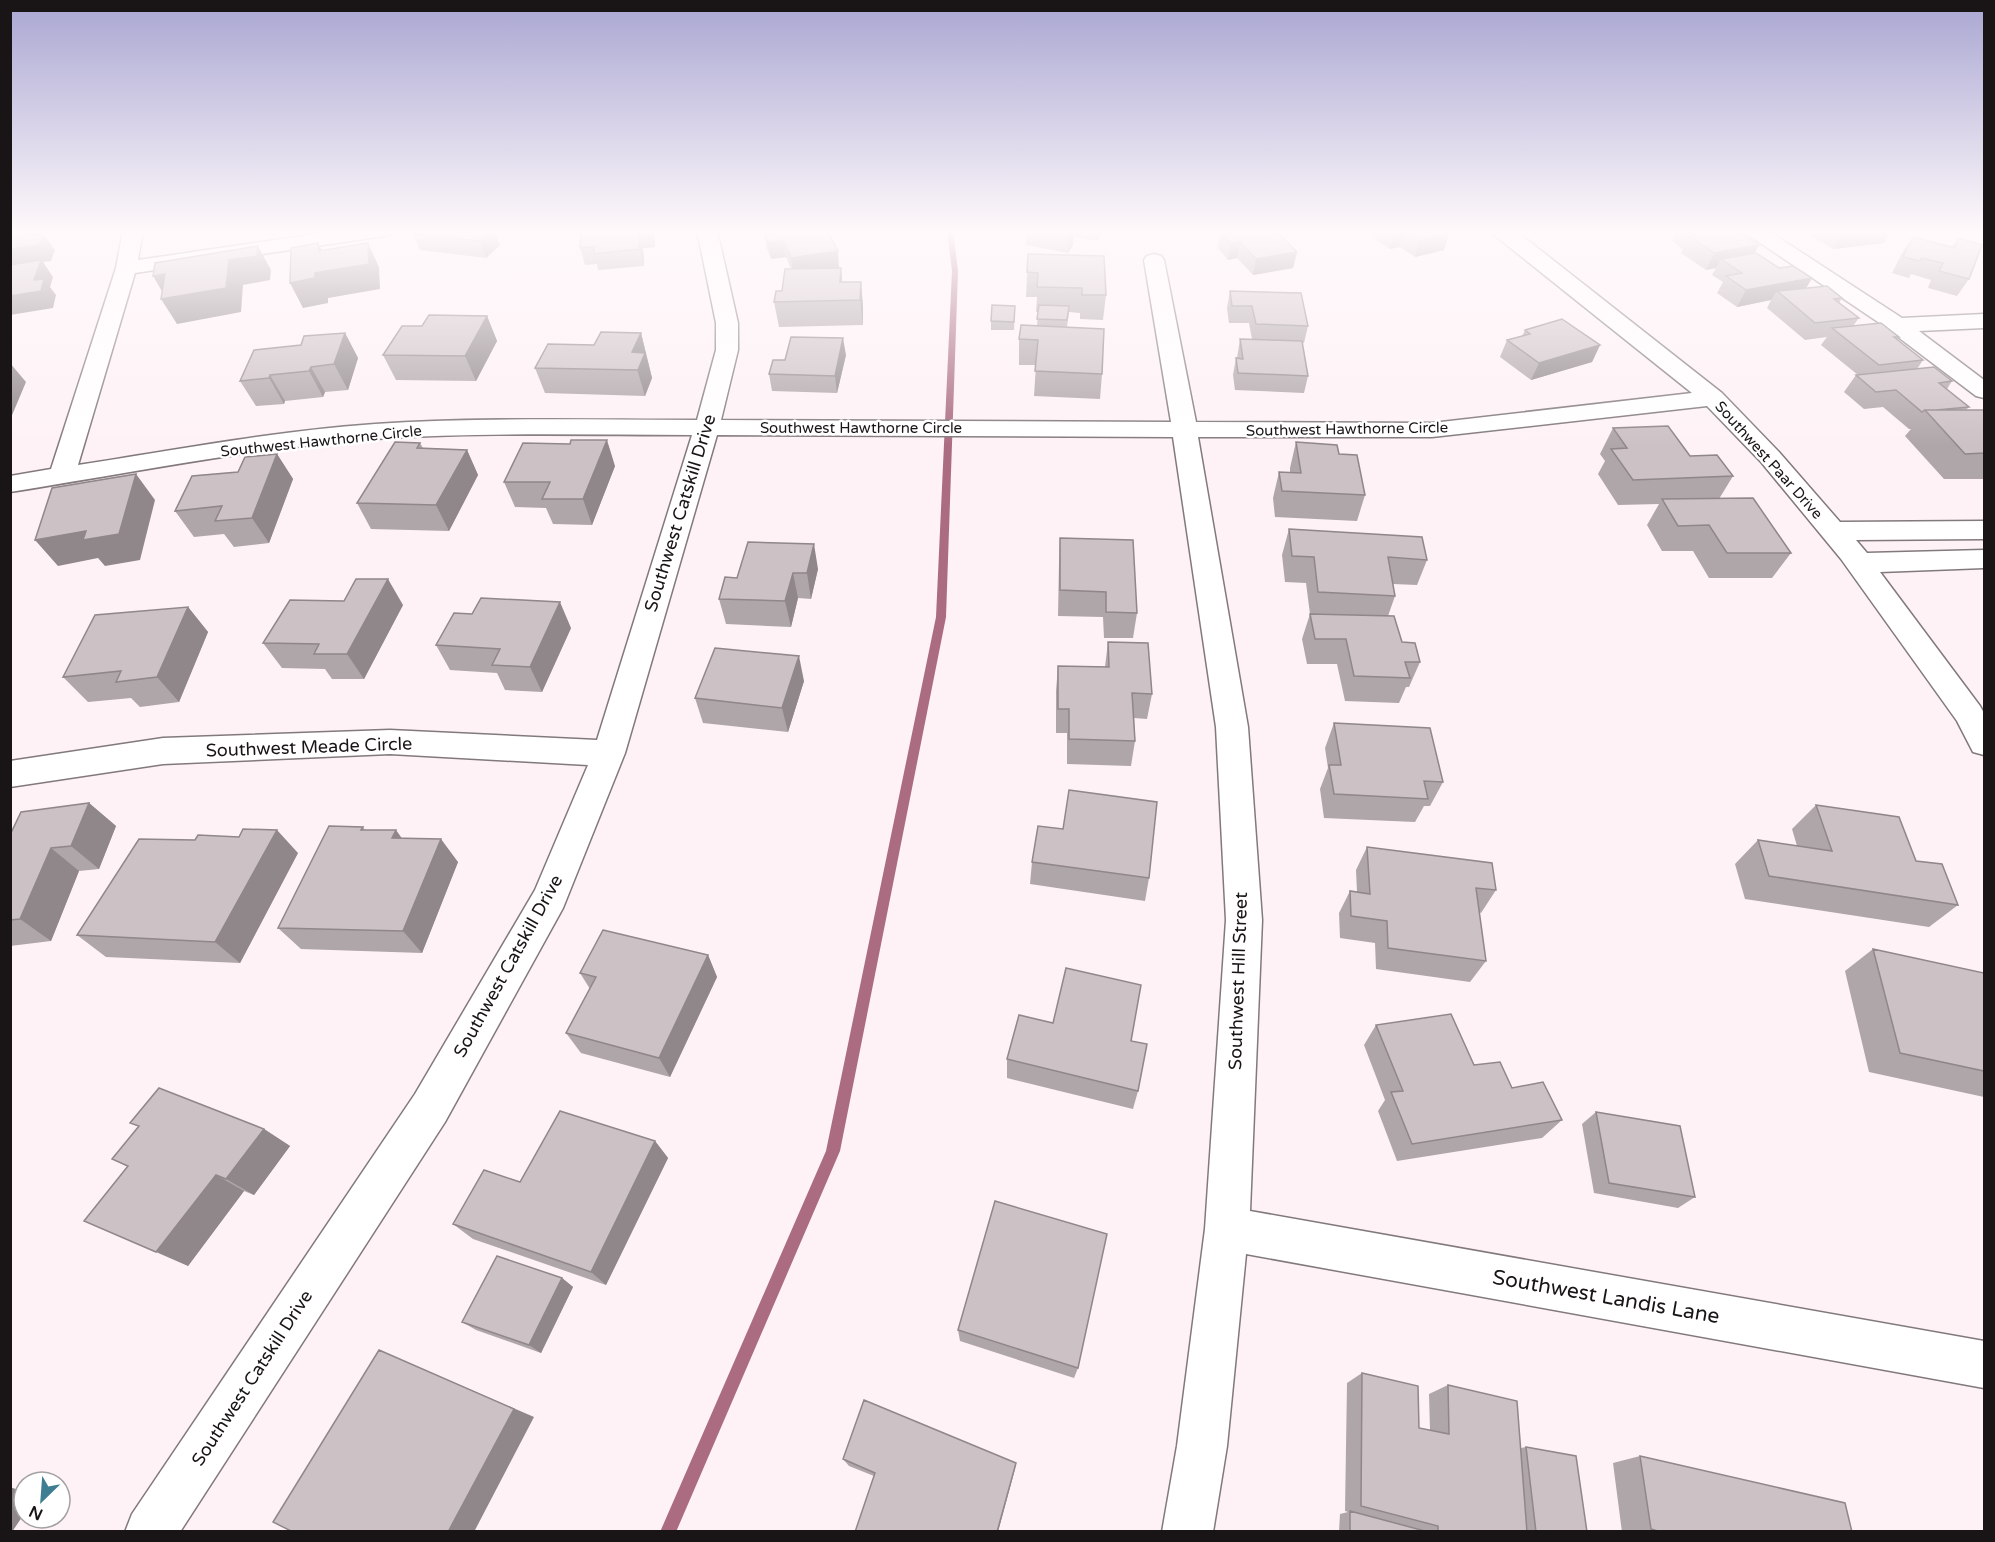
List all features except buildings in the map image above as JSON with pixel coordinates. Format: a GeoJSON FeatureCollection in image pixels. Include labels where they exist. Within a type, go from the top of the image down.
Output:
{"type":"FeatureCollection","features":[{"type":"Feature","properties":{"kind":"street"},"geometry":{"type":"LineString","coordinates":[[62,476],[116,302]]}},
{"type":"Feature","properties":{"kind":"street","name":"Southwest Catskill Drive"},"geometry":{"type":"LineString","coordinates":[[150,1532],[430,1108],[550,897],[609,753],[707,428],[727,350],[727,323],[722,302]]}},
{"type":"Feature","properties":{"kind":"street","name":"Southwest Hill Street"},"geometry":{"type":"LineString","coordinates":[[1162,302],[1185,431],[1232,727],[1244,920],[1227,1229],[1202,1446],[1187,1532]]}},
{"type":"Feature","properties":{"kind":"street","name":"Southwest Paar Drive"},"geometry":{"type":"LineString","coordinates":[[1593,302],[1713,398],[1770,458],[1859,563],[1969,714],[1984,743]]}},
{"type":"Feature","properties":{"kind":"street"},"geometry":{"type":"LineString","coordinates":[[1863,302],[1898,325],[1984,391]]}},
{"type":"Feature","properties":{"kind":"street"},"geometry":{"type":"LineString","coordinates":[[1898,325],[1984,321]]}},
{"type":"Feature","properties":{"kind":"street","name":"Southwest Hawthorne Circle"},"geometry":{"type":"LineString","coordinates":[[10,484],[257,445],[373,432],[479,427],[1432,430],[1713,398]]}},
{"type":"Feature","properties":{"kind":"street"},"geometry":{"type":"LineString","coordinates":[[1834,531],[1984,530]]}},
{"type":"Feature","properties":{"kind":"street"},"geometry":{"type":"LineString","coordinates":[[1859,563],[1984,559]]}},
{"type":"Feature","properties":{"kind":"street","name":"Southwest Meade Circle"},"geometry":{"type":"LineString","coordinates":[[10,774],[163,751],[390,742],[609,753]]}},
{"type":"Feature","properties":{"kind":"street","name":"Southwest Landis Lane"},"geometry":{"type":"LineString","coordinates":[[1227,1229],[1984,1365]]}},
{"type":"Feature","properties":{"kind":"waterway"},"geometry":{"type":"LineString","coordinates":[[668,1532],[833,1151],[941,617],[954,302]]}}]}
